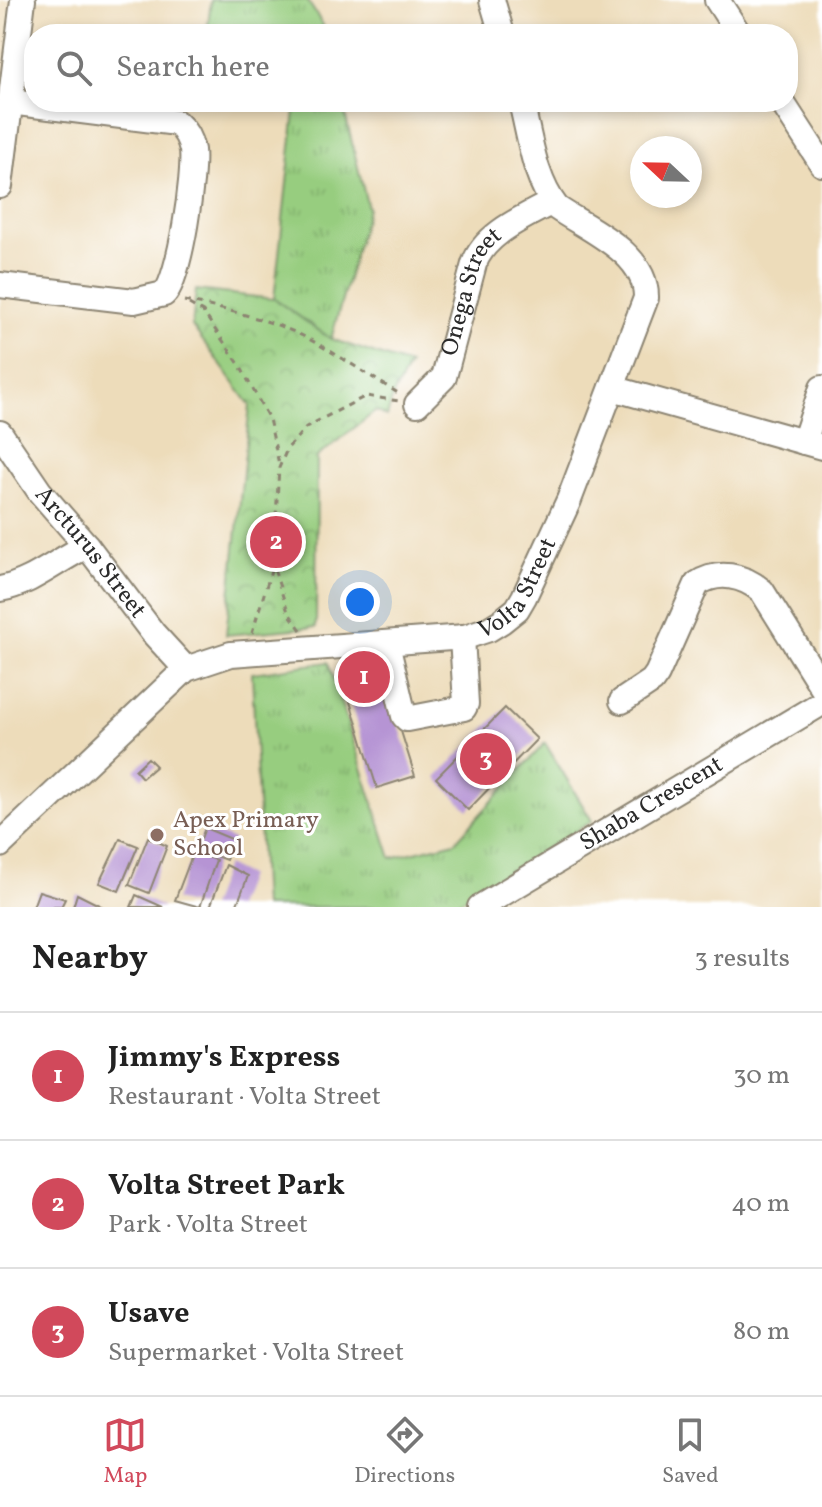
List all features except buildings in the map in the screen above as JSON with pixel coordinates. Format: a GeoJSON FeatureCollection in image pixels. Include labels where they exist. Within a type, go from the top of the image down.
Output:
{"type":"FeatureCollection","features":[{"type":"Feature","properties":{"kind":"street"},"geometry":{"type":"LineString","coordinates":[[1,174],[23,0]]}},
{"type":"Feature","properties":{"kind":"street"},"geometry":{"type":"LineString","coordinates":[[492,0],[499,24]]}},
{"type":"Feature","properties":{"kind":"street"},"geometry":{"type":"LineString","coordinates":[[717,0],[733,24]]}},
{"type":"Feature","properties":{"kind":"street"},"geometry":{"type":"LineString","coordinates":[[10,102],[24,104]]}},
{"type":"Feature","properties":{"kind":"street"},"geometry":{"type":"LineString","coordinates":[[0,285],[134,301],[174,297],[192,180],[192,150],[183,129],[177,123],[90,112]]}},
{"type":"Feature","properties":{"kind":"street"},"geometry":{"type":"LineString","coordinates":[[524,112],[542,183],[552,202]]}},
{"type":"Feature","properties":{"kind":"street"},"geometry":{"type":"LineString","coordinates":[[788,112],[822,164]]}},
{"type":"Feature","properties":{"kind":"street","name":"Volta Street"},"geometry":{"type":"LineString","coordinates":[[0,845],[186,669],[231,654],[462,637],[489,629],[517,609],[569,500],[646,298],[644,276],[628,257],[552,202]]}},
{"type":"Feature","properties":{"kind":"street","name":"Onega Street"},"geometry":{"type":"LineString","coordinates":[[417,404],[444,377],[474,264],[482,247],[552,202]]}},
{"type":"Feature","properties":{"kind":"street"},"geometry":{"type":"LineString","coordinates":[[612,388],[813,444],[822,388]]}},
{"type":"Feature","properties":{"kind":"street","name":"Arcturus Street"},"geometry":{"type":"LineString","coordinates":[[0,433],[40,492],[87,546],[153,633],[186,669]]}},
{"type":"Feature","properties":{"kind":"street"},"geometry":{"type":"LineString","coordinates":[[0,589],[27,582],[87,546]]}},
{"type":"Feature","properties":{"kind":"street"},"geometry":{"type":"LineString","coordinates":[[622,701],[652,681],[697,584],[711,575],[749,581],[762,591],[822,687]]}},
{"type":"Feature","properties":{"kind":"street"},"geometry":{"type":"LineString","coordinates":[[387,644],[407,719],[464,708],[462,637]]}},
{"type":"Feature","properties":{"kind":"street","name":"Shaba Crescent"},"geometry":{"type":"LineString","coordinates":[[480,907],[822,703]]}},
{"type":"Feature","properties":{"kind":"path"},"geometry":{"type":"LineString","coordinates":[[174,297],[273,323],[301,335],[417,404]]}},
{"type":"Feature","properties":{"kind":"path"},"geometry":{"type":"LineString","coordinates":[[174,297],[203,312],[239,364],[269,419],[279,468],[273,566],[249,653]]}},
{"type":"Feature","properties":{"kind":"path"},"geometry":{"type":"LineString","coordinates":[[279,468],[287,449],[306,427],[366,396],[417,404]]}},
{"type":"Feature","properties":{"kind":"path"},"geometry":{"type":"LineString","coordinates":[[273,566],[288,612],[302,632],[303,649]]}},
{"type":"Feature","properties":{"kind":"green space"},"geometry":{"type":"Polygon","coordinates":[[[211,0],[307,0],[322,24],[208,24],[211,0]]]}},
{"type":"Feature","properties":{"kind":"green space"},"geometry":{"type":"Polygon","coordinates":[[[295,112],[344,112],[368,208],[331,339],[274,299],[295,112]]]}},
{"type":"Feature","properties":{"kind":"green space"},"geometry":{"type":"Polygon","coordinates":[[[196,290],[274,299],[331,339],[409,365],[393,395],[387,417],[376,411],[317,457],[316,627],[226,635],[250,405],[192,326],[196,290]]]}},
{"type":"Feature","properties":{"kind":"green space"},"geometry":{"type":"Polygon","coordinates":[[[328,662],[391,858],[455,842],[545,743],[592,821],[450,907],[263,907],[252,673],[328,662]]]}},
{"type":"Feature","properties":{"kind":"place","name":"Volta Street Park"},"geometry":{"type":"Point","coordinates":[276,542]}},
{"type":"Feature","properties":{"kind":"place","name":"Jimmy's Express"},"geometry":{"type":"Point","coordinates":[364,677]}},
{"type":"Feature","properties":{"kind":"place","name":"Usave"},"geometry":{"type":"Point","coordinates":[486,759]}},
{"type":"Feature","properties":{"kind":"place","name":"Apex Primary School"},"geometry":{"type":"Point","coordinates":[157,835]}}]}
